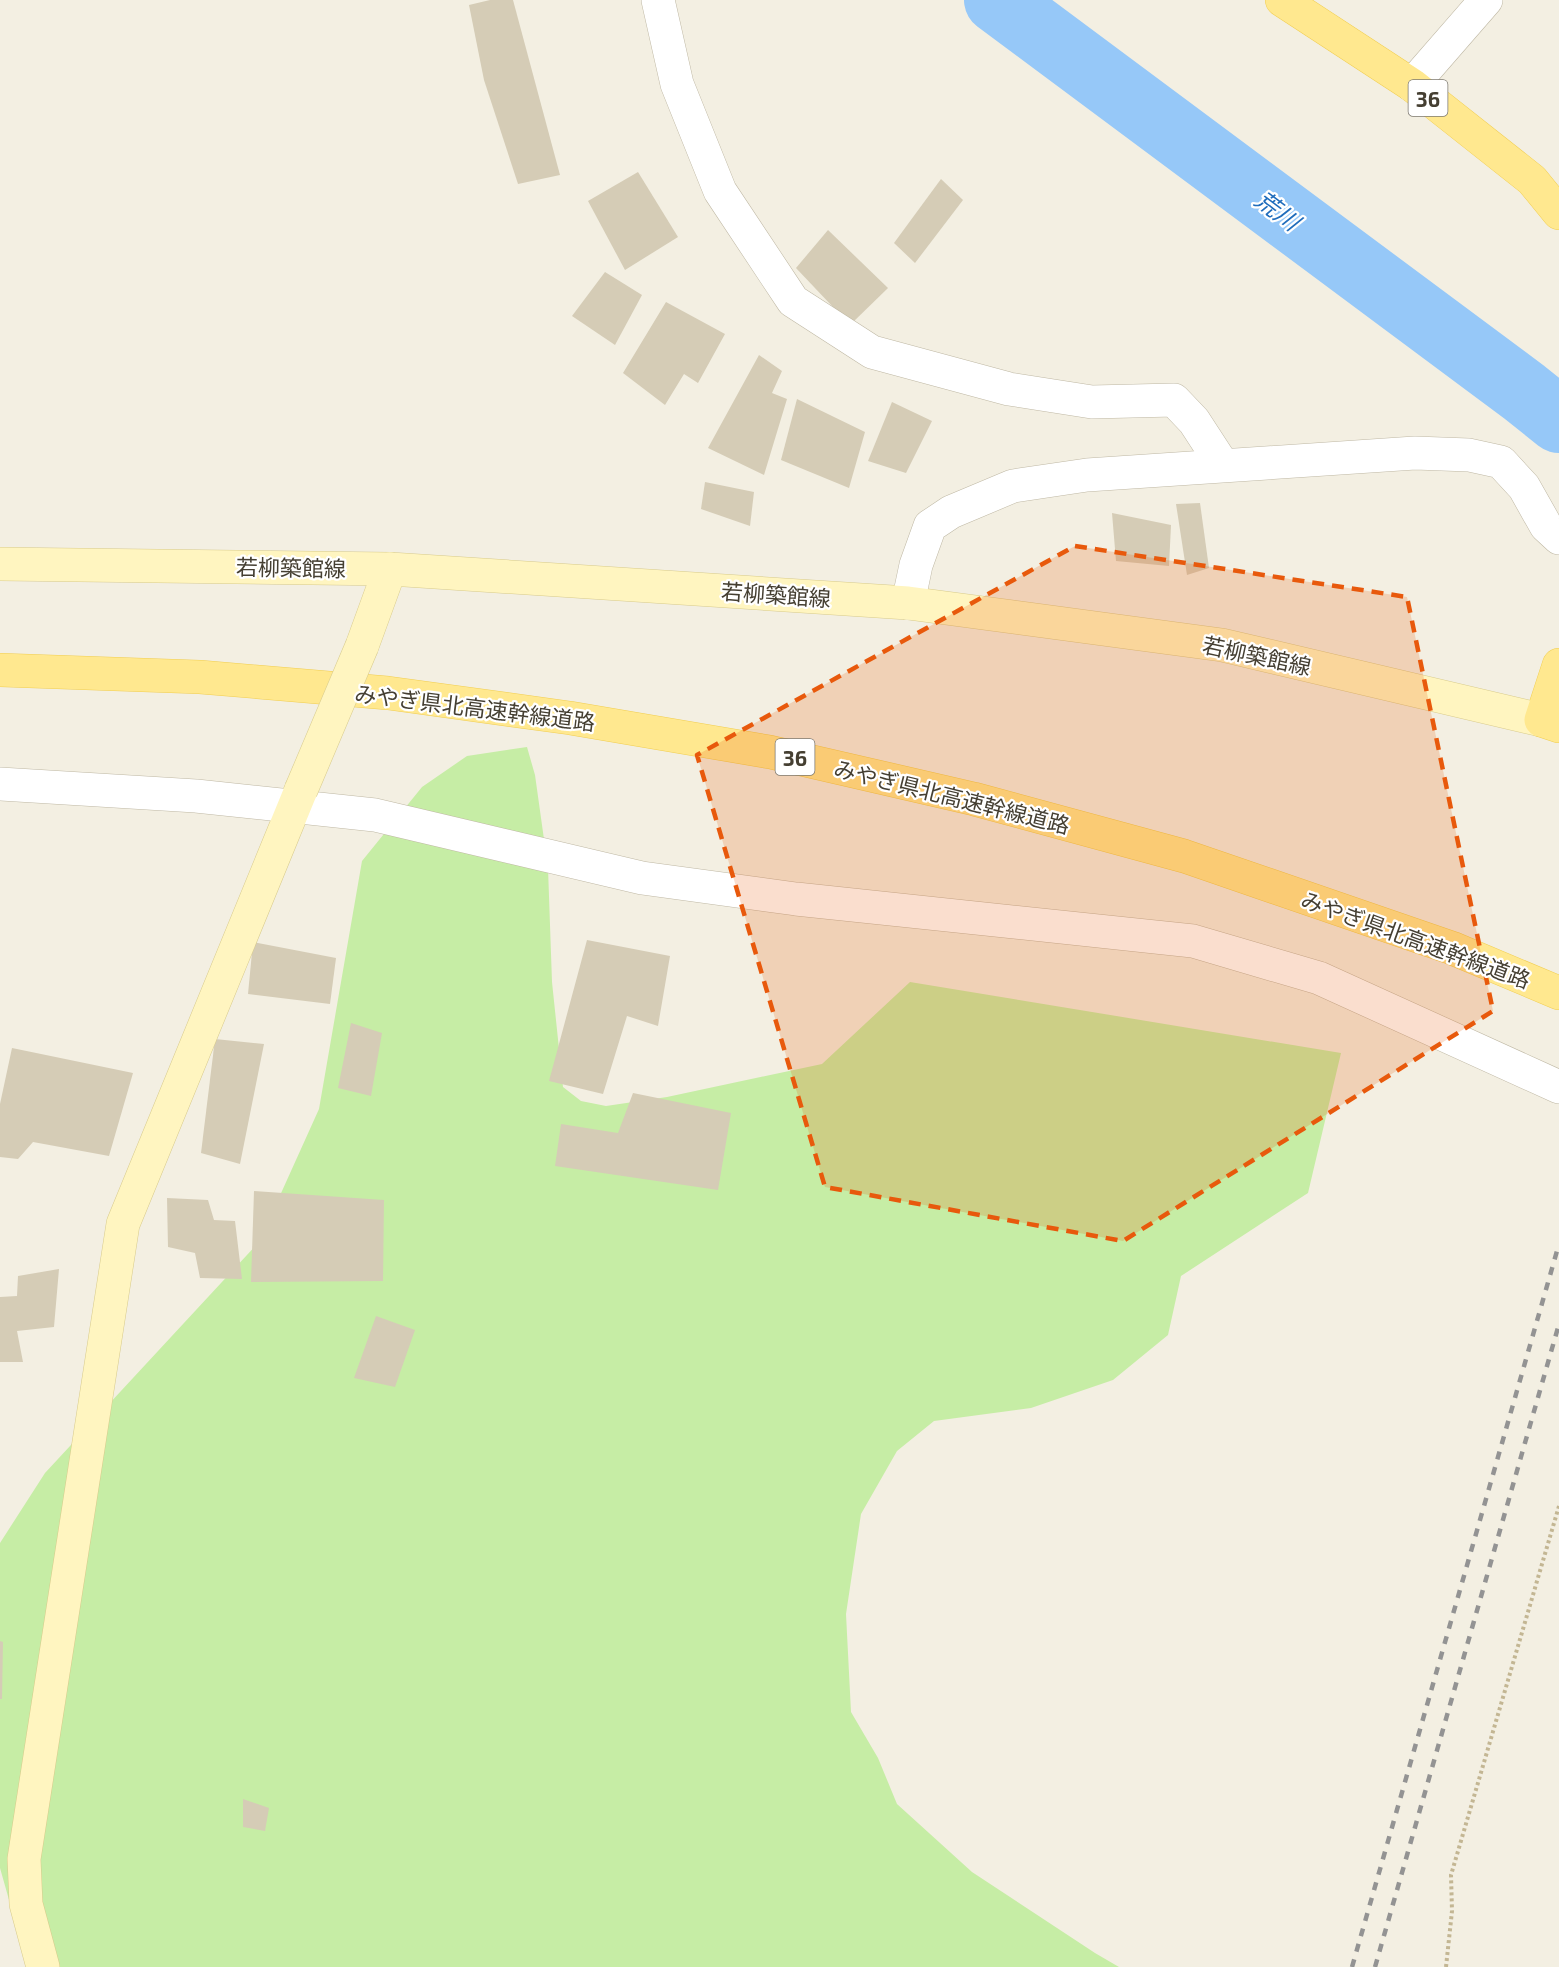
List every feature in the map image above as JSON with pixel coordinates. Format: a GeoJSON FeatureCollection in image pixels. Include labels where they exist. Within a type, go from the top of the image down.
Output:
{"type":"FeatureCollection","features":[{"type":"Feature","properties":{"kind":"main road","name":"36"},"geometry":{"type":"LineString","coordinates":[[1282,0],[1412,85],[1532,180],[1559,213]]}},
{"type":"Feature","properties":{"kind":"main road","name":"若柳築館線"},"geometry":{"type":"LineString","coordinates":[[0,564],[390,569],[908,603],[1222,645],[1550,723]]}},
{"type":"Feature","properties":{"kind":"main road"},"geometry":{"type":"LineString","coordinates":[[43,1967],[26,1904],[24,1859],[123,1224],[362,646],[390,569]]}},
{"type":"Feature","properties":{"kind":"main road"},"geometry":{"type":"LineString","coordinates":[[1550,723],[1559,665]]}},
{"type":"Feature","properties":{"kind":"main road","name":"みやぎ県北高速幹線道路"},"geometry":{"type":"LineString","coordinates":[[0,670],[200,677],[388,693],[570,718],[770,752],[974,799],[1184,856],[1452,948],[1559,993]]}},
{"type":"Feature","properties":{"kind":"street"},"geometry":{"type":"LineString","coordinates":[[658,0],[677,84],[720,191],[793,301],[872,352],[1009,389],[1092,402],[1174,400],[1194,421],[1222,464]]}},
{"type":"Feature","properties":{"kind":"street"},"geometry":{"type":"LineString","coordinates":[[1412,85],[1486,0]]}},
{"type":"Feature","properties":{"kind":"street"},"geometry":{"type":"LineString","coordinates":[[908,603],[916,565],[930,526],[951,512],[1013,486],[1087,475],[1222,464],[1415,453],[1469,455],[1501,462],[1524,487],[1546,526],[1559,538]]}},
{"type":"Feature","properties":{"kind":"street"},"geometry":{"type":"LineString","coordinates":[[0,784],[196,796],[298,798],[642,878],[796,899],[1193,941],[1319,978],[1559,1087]]}},
{"type":"Feature","properties":{"kind":"path"},"geometry":{"type":"LineString","coordinates":[[1446,1967],[1452,1911],[1451,1875],[1559,1506]]}},
{"type":"Feature","properties":{"kind":"highlighted area"},"geometry":{"type":"Polygon","coordinates":[[[1075,546],[1407,597],[1493,1011],[1123,1241],[825,1187],[697,755],[1075,546]]]}},
{"type":"Feature","properties":{"kind":"green space"},"geometry":{"type":"Polygon","coordinates":[[[527,747],[535,775],[548,868],[552,982],[563,1087],[581,1101],[606,1106],[667,1097],[822,1064],[910,982],[1341,1053],[1308,1193],[1181,1276],[1168,1335],[1113,1380],[1031,1408],[934,1421],[897,1451],[861,1514],[846,1614],[851,1712],[878,1758],[897,1804],[972,1872],[1119,1967],[28,1967],[0,1868],[0,1543],[45,1473],[259,1242],[319,1109],[362,861],[422,787],[467,756],[527,747]]]}},
{"type":"Feature","properties":{"kind":"building"},"geometry":{"type":"Polygon","coordinates":[[[490,0],[513,0],[560,175],[518,184],[484,80],[469,5],[490,0]]]}},
{"type":"Feature","properties":{"kind":"building"},"geometry":{"type":"Polygon","coordinates":[[[638,172],[678,237],[625,270],[588,201],[638,172]]]}},
{"type":"Feature","properties":{"kind":"building"},"geometry":{"type":"Polygon","coordinates":[[[941,179],[963,200],[915,263],[894,243],[941,179]]]}},
{"type":"Feature","properties":{"kind":"building"},"geometry":{"type":"Polygon","coordinates":[[[828,230],[888,288],[850,325],[796,268],[828,230]]]}},
{"type":"Feature","properties":{"kind":"building"},"geometry":{"type":"Polygon","coordinates":[[[605,272],[642,295],[615,345],[572,316],[605,272]]]}},
{"type":"Feature","properties":{"kind":"building"},"geometry":{"type":"Polygon","coordinates":[[[666,302],[725,334],[698,383],[684,374],[665,405],[623,373],[666,302]]]}},
{"type":"Feature","properties":{"kind":"building"},"geometry":{"type":"Polygon","coordinates":[[[759,355],[782,371],[772,393],[787,399],[764,475],[708,448],[759,355]]]}},
{"type":"Feature","properties":{"kind":"building"},"geometry":{"type":"Polygon","coordinates":[[[797,399],[865,432],[849,488],[781,460],[797,399]]]}},
{"type":"Feature","properties":{"kind":"building"},"geometry":{"type":"Polygon","coordinates":[[[892,402],[932,421],[906,473],[868,461],[892,402]]]}},
{"type":"Feature","properties":{"kind":"building"},"geometry":{"type":"Polygon","coordinates":[[[705,482],[754,492],[750,526],[701,509],[705,482]]]}},
{"type":"Feature","properties":{"kind":"building"},"geometry":{"type":"Polygon","coordinates":[[[1200,503],[1209,568],[1187,575],[1176,504],[1200,503]]]}},
{"type":"Feature","properties":{"kind":"building"},"geometry":{"type":"Polygon","coordinates":[[[1112,513],[1171,525],[1169,566],[1116,561],[1112,513]]]}},
{"type":"Feature","properties":{"kind":"building"},"geometry":{"type":"Polygon","coordinates":[[[587,940],[670,956],[658,1026],[627,1016],[603,1094],[549,1081],[587,940]]]}},
{"type":"Feature","properties":{"kind":"building"},"geometry":{"type":"Polygon","coordinates":[[[253,942],[336,958],[330,1004],[248,994],[253,942]]]}},
{"type":"Feature","properties":{"kind":"building"},"geometry":{"type":"Polygon","coordinates":[[[351,1023],[382,1033],[371,1096],[338,1088],[351,1023]]]}},
{"type":"Feature","properties":{"kind":"building"},"geometry":{"type":"Polygon","coordinates":[[[215,1039],[264,1044],[240,1164],[201,1153],[215,1039]]]}},
{"type":"Feature","properties":{"kind":"building"},"geometry":{"type":"Polygon","coordinates":[[[12,1048],[133,1073],[109,1156],[33,1142],[18,1159],[0,1157],[0,1104],[12,1048]]]}},
{"type":"Feature","properties":{"kind":"building"},"geometry":{"type":"Polygon","coordinates":[[[633,1093],[731,1113],[718,1190],[555,1166],[561,1124],[618,1133],[633,1093]]]}},
{"type":"Feature","properties":{"kind":"building"},"geometry":{"type":"Polygon","coordinates":[[[254,1191],[384,1200],[383,1281],[251,1282],[254,1191]]]}},
{"type":"Feature","properties":{"kind":"building"},"geometry":{"type":"Polygon","coordinates":[[[167,1198],[208,1200],[214,1220],[235,1221],[242,1279],[200,1278],[195,1253],[168,1247],[167,1198]]]}},
{"type":"Feature","properties":{"kind":"building"},"geometry":{"type":"Polygon","coordinates":[[[59,1269],[54,1327],[17,1331],[23,1362],[0,1362],[0,1297],[17,1296],[18,1276],[59,1269]]]}},
{"type":"Feature","properties":{"kind":"building"},"geometry":{"type":"Polygon","coordinates":[[[376,1316],[415,1330],[395,1387],[354,1378],[376,1316]]]}},
{"type":"Feature","properties":{"kind":"building"},"geometry":{"type":"Polygon","coordinates":[[[0,1641],[3,1642],[2,1699],[0,1699],[0,1641]]]}},
{"type":"Feature","properties":{"kind":"building"},"geometry":{"type":"Polygon","coordinates":[[[243,1799],[269,1808],[265,1831],[243,1827],[243,1799]]]}},
{"type":"Feature","properties":{"kind":"waterway","name":"荒川"},"geometry":{"type":"LineString","coordinates":[[997,0],[1559,420]]}},
{"type":"Feature","properties":{"kind":"railway"},"geometry":{"type":"LineString","coordinates":[[1352,1967],[1559,1244]]}},
{"type":"Feature","properties":{"kind":"railway"},"geometry":{"type":"LineString","coordinates":[[1375,1967],[1559,1324]]}}]}
